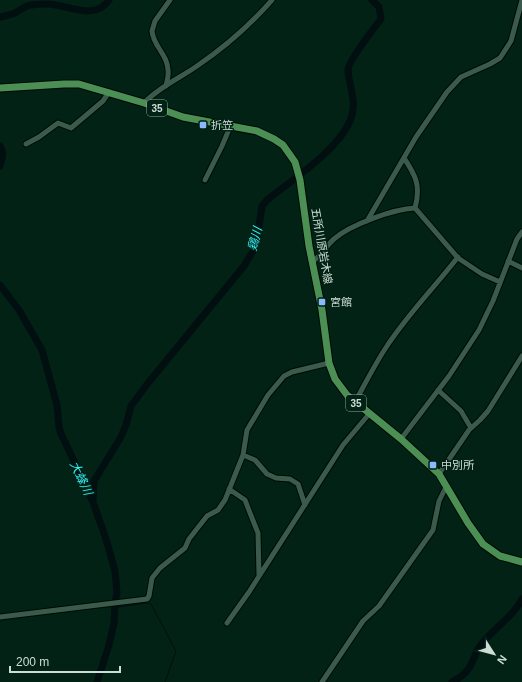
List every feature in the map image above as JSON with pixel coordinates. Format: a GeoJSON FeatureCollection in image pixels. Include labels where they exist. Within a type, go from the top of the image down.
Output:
{"type":"FeatureCollection","features":[{"type":"Feature","properties":{"kind":"main road","name":"五所川原岩木線"},"geometry":{"type":"LineString","coordinates":[[0,88],[79,84],[144,103],[183,117],[257,131],[283,145],[291,155],[300,180],[309,246],[322,310],[329,363],[334,379],[354,402],[401,439],[439,474],[468,523],[483,544],[500,556],[522,562]]}},
{"type":"Feature","properties":{"kind":"street"},"geometry":{"type":"LineString","coordinates":[[166,86],[168,65],[154,40],[152,31],[156,21],[170,0]]}},
{"type":"Feature","properties":{"kind":"street"},"geometry":{"type":"LineString","coordinates":[[144,103],[150,97],[224,47],[272,0]]}},
{"type":"Feature","properties":{"kind":"street"},"geometry":{"type":"LineString","coordinates":[[367,221],[385,187],[422,127],[458,80],[468,73],[500,58],[511,41],[522,0]]}},
{"type":"Feature","properties":{"kind":"street"},"geometry":{"type":"LineString","coordinates":[[26,144],[58,124],[71,128],[103,101],[109,92]]}},
{"type":"Feature","properties":{"kind":"street"},"geometry":{"type":"LineString","coordinates":[[205,180],[230,127]]}},
{"type":"Feature","properties":{"kind":"street"},"geometry":{"type":"LineString","coordinates":[[404,158],[417,181],[418,189],[415,208]]}},
{"type":"Feature","properties":{"kind":"street"},"geometry":{"type":"LineString","coordinates":[[312,262],[318,258],[334,239],[351,228],[387,214],[415,208]]}},
{"type":"Feature","properties":{"kind":"street"},"geometry":{"type":"LineString","coordinates":[[415,208],[458,257],[482,274],[500,282]]}},
{"type":"Feature","properties":{"kind":"street"},"geometry":{"type":"LineString","coordinates":[[401,439],[438,390],[479,330],[493,302],[517,239],[522,232]]}},
{"type":"Feature","properties":{"kind":"street"},"geometry":{"type":"LineString","coordinates":[[354,402],[386,348],[411,313],[458,257]]}},
{"type":"Feature","properties":{"kind":"street"},"geometry":{"type":"LineString","coordinates":[[508,261],[522,268]]}},
{"type":"Feature","properties":{"kind":"street"},"geometry":{"type":"LineString","coordinates":[[439,474],[469,430],[488,411],[522,356]]}},
{"type":"Feature","properties":{"kind":"street"},"geometry":{"type":"LineString","coordinates":[[0,617],[147,599],[149,596],[152,578],[160,568],[185,548],[189,539],[207,516],[218,510],[225,500],[243,455],[247,430],[276,384],[284,376],[292,372],[329,363]]}},
{"type":"Feature","properties":{"kind":"street"},"geometry":{"type":"LineString","coordinates":[[438,390],[461,410],[472,428]]}},
{"type":"Feature","properties":{"kind":"street"},"geometry":{"type":"LineString","coordinates":[[227,623],[343,445],[369,414]]}},
{"type":"Feature","properties":{"kind":"street"},"geometry":{"type":"LineString","coordinates":[[243,455],[255,460],[267,474],[276,478],[290,479],[298,484],[304,505]]}},
{"type":"Feature","properties":{"kind":"street"},"geometry":{"type":"LineString","coordinates":[[322,682],[363,621],[379,606],[433,530],[439,501],[446,487]]}},
{"type":"Feature","properties":{"kind":"street"},"geometry":{"type":"LineString","coordinates":[[229,489],[245,500],[258,533],[259,576]]}},
{"type":"Feature","properties":{"kind":"waterway","name":"大蜂川"},"geometry":{"type":"LineString","coordinates":[[0,17],[15,13],[24,7],[40,4],[53,4],[77,10],[91,11],[104,6],[109,0]]}},
{"type":"Feature","properties":{"kind":"waterway","name":"鶏川"},"geometry":{"type":"LineString","coordinates":[[93,502],[94,481],[121,437],[131,406],[148,383],[244,266],[256,246],[262,206],[267,200],[325,154],[344,132],[350,121],[353,108],[348,70],[349,66],[362,44],[381,19],[379,7],[372,0]]}},
{"type":"Feature","properties":{"kind":"waterway","name":"大蜂川"},"geometry":{"type":"LineString","coordinates":[[0,146],[3,154],[0,166]]}},
{"type":"Feature","properties":{"kind":"waterway","name":"大蜂川"},"geometry":{"type":"LineString","coordinates":[[0,285],[19,310],[42,350],[57,405],[61,434],[93,502],[115,571],[117,593],[114,623],[109,645],[97,682]]}},
{"type":"Feature","properties":{"kind":"waterway","name":"大蜂川"},"geometry":{"type":"LineString","coordinates":[[117,593],[117,600]]}},
{"type":"Feature","properties":{"kind":"waterway"},"geometry":{"type":"LineString","coordinates":[[452,682],[466,672],[483,642],[513,613],[522,599]]}},
{"type":"Feature","properties":{"kind":"waterway"},"geometry":{"type":"LineString","coordinates":[[118,605],[118,607],[147,603],[151,604],[176,651],[165,682]]}},
{"type":"Feature","properties":{"kind":"place","name":"折笠"},"geometry":{"type":"Point","coordinates":[203,125]}},
{"type":"Feature","properties":{"kind":"place","name":"宮館"},"geometry":{"type":"Point","coordinates":[322,302]}},
{"type":"Feature","properties":{"kind":"place","name":"中別所"},"geometry":{"type":"Point","coordinates":[433,465]}}]}
